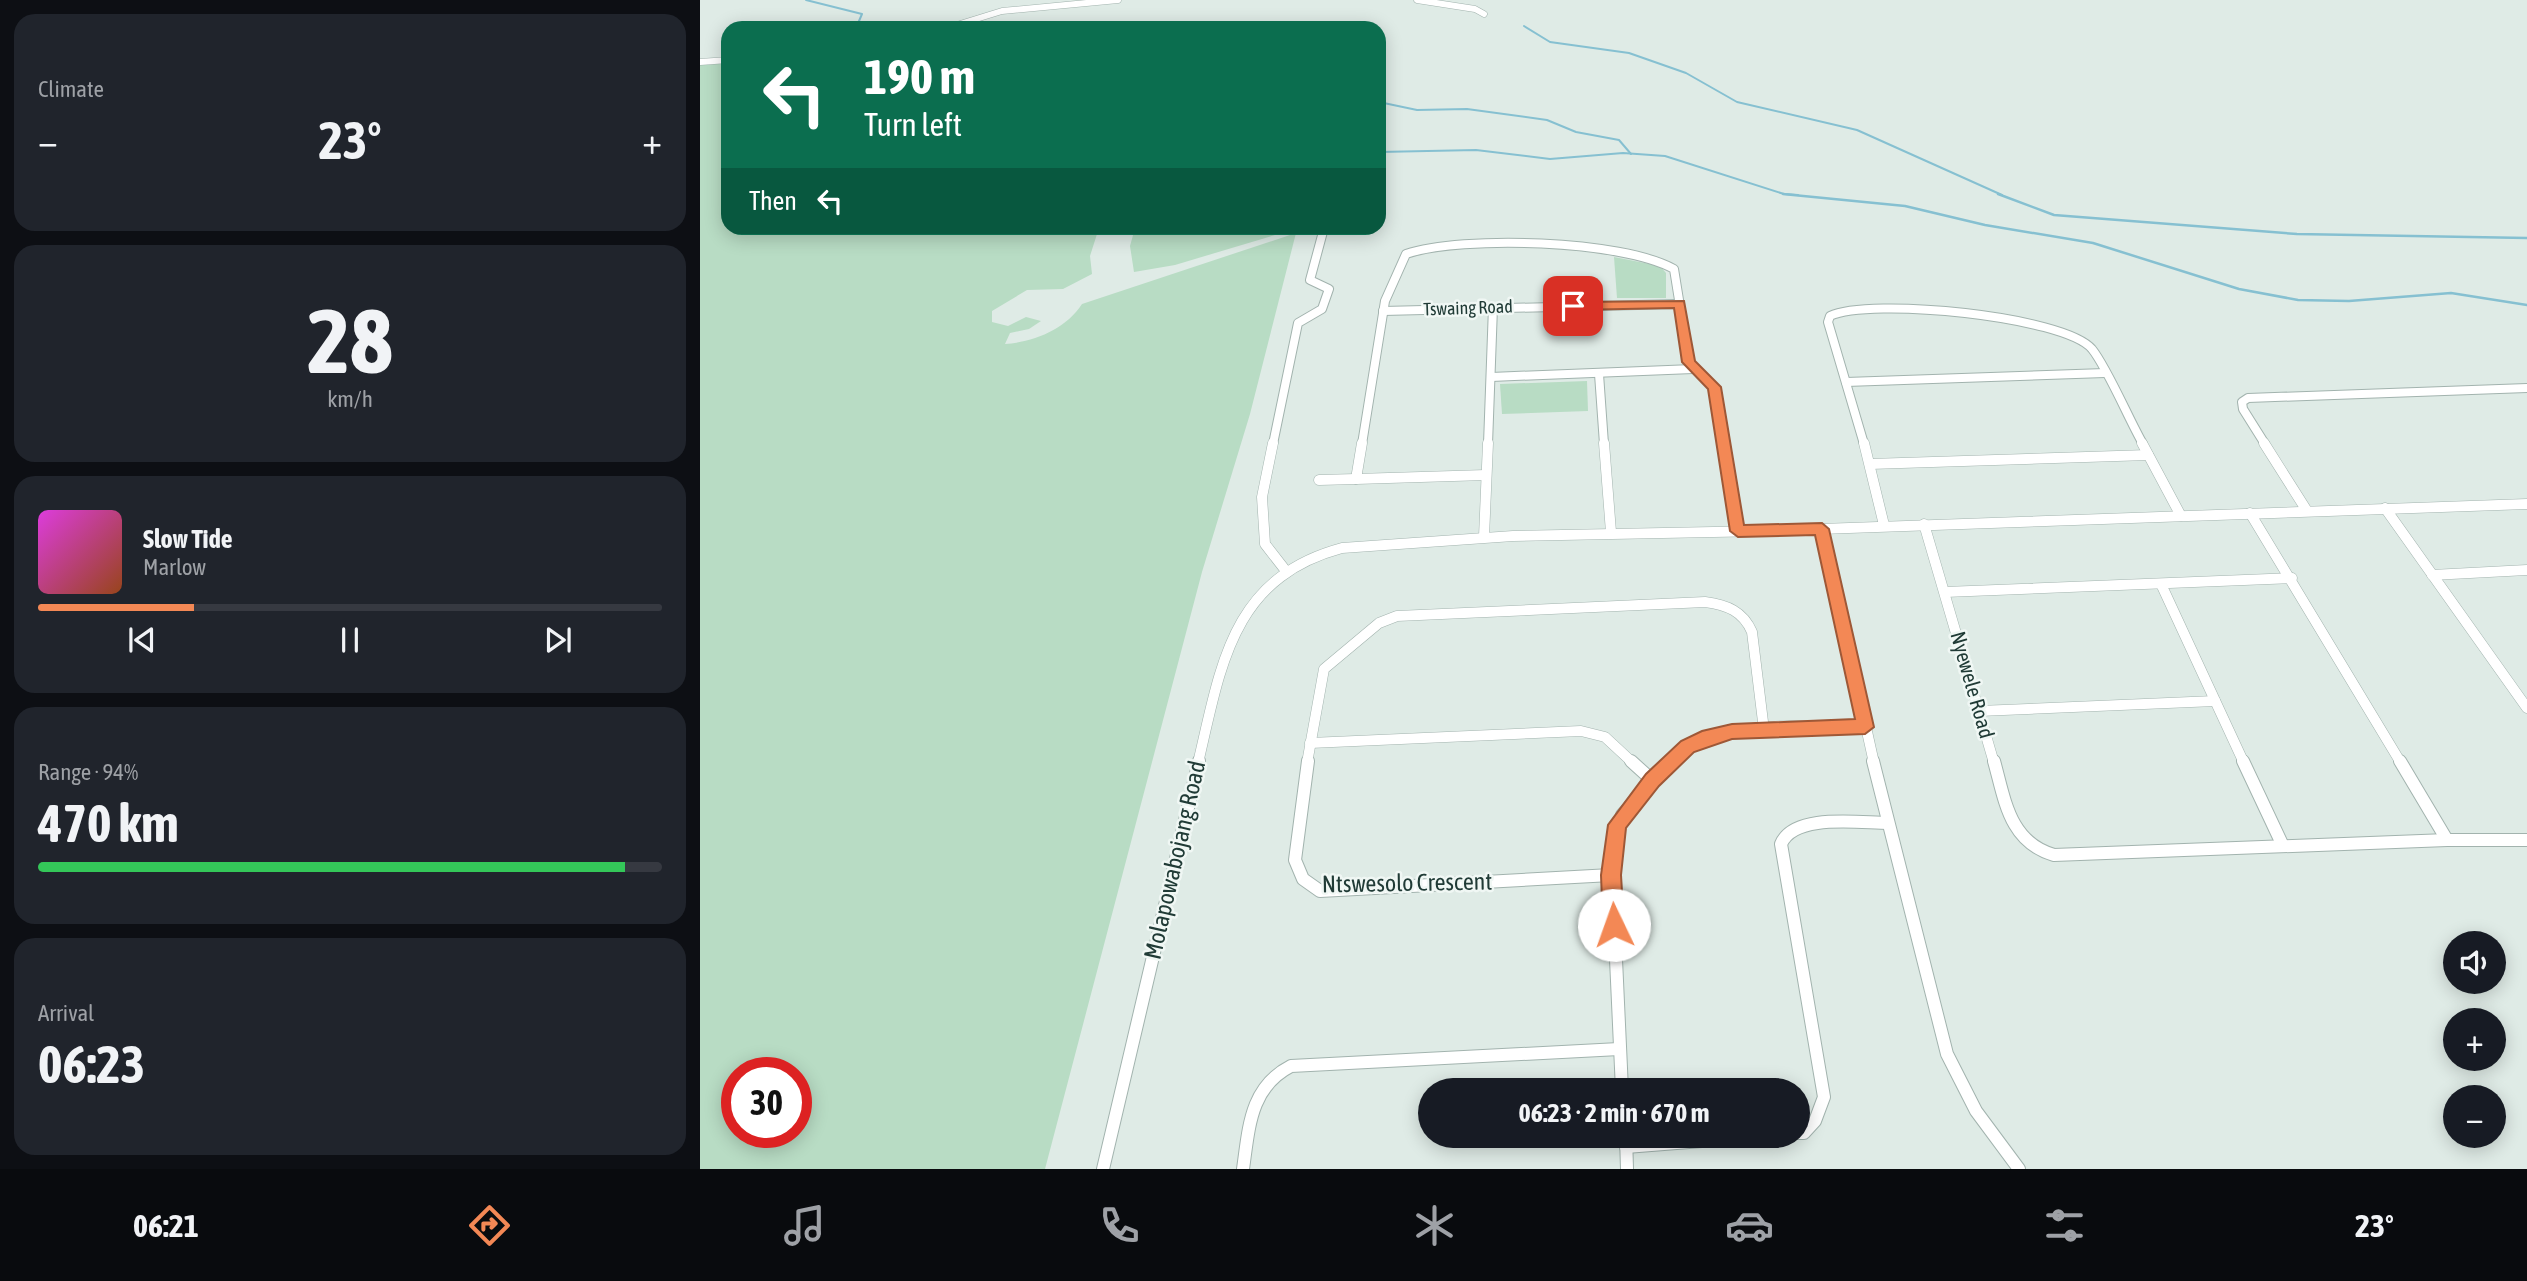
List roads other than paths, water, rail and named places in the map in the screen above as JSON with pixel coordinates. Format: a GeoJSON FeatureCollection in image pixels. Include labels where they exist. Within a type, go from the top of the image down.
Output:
{"type":"FeatureCollection","features":[{"type":"Feature","properties":{"kind":"street"},"geometry":{"type":"LineString","coordinates":[[970,21],[1002,11],[1118,0]]}},
{"type":"Feature","properties":{"kind":"street"},"geometry":{"type":"LineString","coordinates":[[1417,0],[1475,9],[1484,14]]}},
{"type":"Feature","properties":{"kind":"street"},"geometry":{"type":"LineString","coordinates":[[700,62],[721,60]]}},
{"type":"Feature","properties":{"kind":"street"},"geometry":{"type":"LineString","coordinates":[[1286,571],[1265,544],[1262,497],[1298,323],[1322,309],[1329,289],[1310,281],[1322,235]]}},
{"type":"Feature","properties":{"kind":"street"},"geometry":{"type":"LineString","coordinates":[[1356,479],[1383,311],[1406,254],[1420,247],[1572,244],[1659,259],[1674,269],[1689,362],[1693,369],[1714,387],[1738,531]]}},
{"type":"Feature","properties":{"kind":"street","name":"Tswaing Road"},"geometry":{"type":"LineString","coordinates":[[1383,311],[1679,304]]}},
{"type":"Feature","properties":{"kind":"street"},"geometry":{"type":"LineString","coordinates":[[1884,525],[1870,464],[1828,322],[1830,316],[1850,310],[1927,306],[1979,313],[2075,337],[2091,348],[2181,516]]}},
{"type":"Feature","properties":{"kind":"street"},"geometry":{"type":"LineString","coordinates":[[1484,537],[1493,307]]}},
{"type":"Feature","properties":{"kind":"street"},"geometry":{"type":"LineString","coordinates":[[1491,377],[1693,369]]}},
{"type":"Feature","properties":{"kind":"street"},"geometry":{"type":"LineString","coordinates":[[1846,382],[2105,373]]}},
{"type":"Feature","properties":{"kind":"street"},"geometry":{"type":"LineString","coordinates":[[1599,374],[1611,532]]}},
{"type":"Feature","properties":{"kind":"street"},"geometry":{"type":"LineString","coordinates":[[2307,511],[2244,409],[2242,402],[2248,398],[2527,388]]}},
{"type":"Feature","properties":{"kind":"street"},"geometry":{"type":"LineString","coordinates":[[1870,464],[2148,455]]}},
{"type":"Feature","properties":{"kind":"street"},"geometry":{"type":"LineString","coordinates":[[1319,480],[1486,475]]}},
{"type":"Feature","properties":{"kind":"street","name":"Molapowabojang Road"},"geometry":{"type":"LineString","coordinates":[[1103,1169],[1223,658],[1242,614],[1262,590],[1286,571],[1342,548],[1484,537],[1822,529],[2527,504]]}},
{"type":"Feature","properties":{"kind":"street"},"geometry":{"type":"LineString","coordinates":[[2385,508],[2527,708]]}},
{"type":"Feature","properties":{"kind":"street"},"geometry":{"type":"LineString","coordinates":[[2250,513],[2292,578],[2448,840]]}},
{"type":"Feature","properties":{"kind":"street","name":"Nyewele Road"},"geometry":{"type":"LineString","coordinates":[[1924,524],[2010,817],[2024,844],[2054,855],[2283,846]]}},
{"type":"Feature","properties":{"kind":"street"},"geometry":{"type":"LineString","coordinates":[[1822,529],[1865,727],[1947,1054],[1976,1111],[2020,1169]]}},
{"type":"Feature","properties":{"kind":"street"},"geometry":{"type":"LineString","coordinates":[[2432,575],[2527,570]]}},
{"type":"Feature","properties":{"kind":"street"},"geometry":{"type":"LineString","coordinates":[[1945,593],[2292,578]]}},
{"type":"Feature","properties":{"kind":"street"},"geometry":{"type":"LineString","coordinates":[[2161,584],[2283,846],[2527,840]]}},
{"type":"Feature","properties":{"kind":"street","name":"Ntswesolo Crescent"},"geometry":{"type":"LineString","coordinates":[[1611,875],[1320,891],[1305,883],[1296,871],[1295,860],[1310,743],[1322,678],[1329,662],[1388,618],[1705,602],[1721,604],[1746,618],[1752,632],[1764,730]]}},
{"type":"Feature","properties":{"kind":"street"},"geometry":{"type":"LineString","coordinates":[[1979,711],[2215,701]]}},
{"type":"Feature","properties":{"kind":"street"},"geometry":{"type":"LineString","coordinates":[[1621,1078],[1611,875],[1617,825],[1652,780],[1688,747],[1702,739],[1732,731],[1865,727]]}},
{"type":"Feature","properties":{"kind":"street"},"geometry":{"type":"LineString","coordinates":[[1310,743],[1581,731],[1605,737],[1652,780]]}},
{"type":"Feature","properties":{"kind":"street"},"geometry":{"type":"LineString","coordinates":[[1810,1126],[1815,1121],[1824,1097],[1780,849],[1783,837],[1802,824],[1888,823]]}},
{"type":"Feature","properties":{"kind":"street"},"geometry":{"type":"LineString","coordinates":[[1243,1169],[1254,1098],[1261,1087],[1291,1066],[1619,1049]]}},
{"type":"Feature","properties":{"kind":"street"},"geometry":{"type":"LineString","coordinates":[[1626,1148],[1627,1169]]}},
{"type":"Feature","properties":{"kind":"waterway"},"geometry":{"type":"LineString","coordinates":[[806,0],[862,14],[859,21]]}},
{"type":"Feature","properties":{"kind":"waterway"},"geometry":{"type":"LineString","coordinates":[[1524,26],[1550,42],[1629,53],[1686,73],[1737,102],[1857,130],[2002,195]]}},
{"type":"Feature","properties":{"kind":"waterway"},"geometry":{"type":"LineString","coordinates":[[1386,103],[1417,110],[1467,109],[1547,120],[1576,132],[1619,140],[1631,154]]}},
{"type":"Feature","properties":{"kind":"waterway"},"geometry":{"type":"LineString","coordinates":[[1386,152],[1476,150],[1550,159],[1631,154]]}},
{"type":"Feature","properties":{"kind":"waterway"},"geometry":{"type":"LineString","coordinates":[[1631,154],[1665,156],[1784,194],[1798,195]]}},
{"type":"Feature","properties":{"kind":"waterway"},"geometry":{"type":"LineString","coordinates":[[1783,194],[1905,206],[1985,225],[2093,243],[2239,289],[2298,300],[2349,301],[2451,293],[2527,305]]}},
{"type":"Feature","properties":{"kind":"waterway"},"geometry":{"type":"LineString","coordinates":[[1998,194],[2054,215],[2297,234],[2527,238]]}}]}
